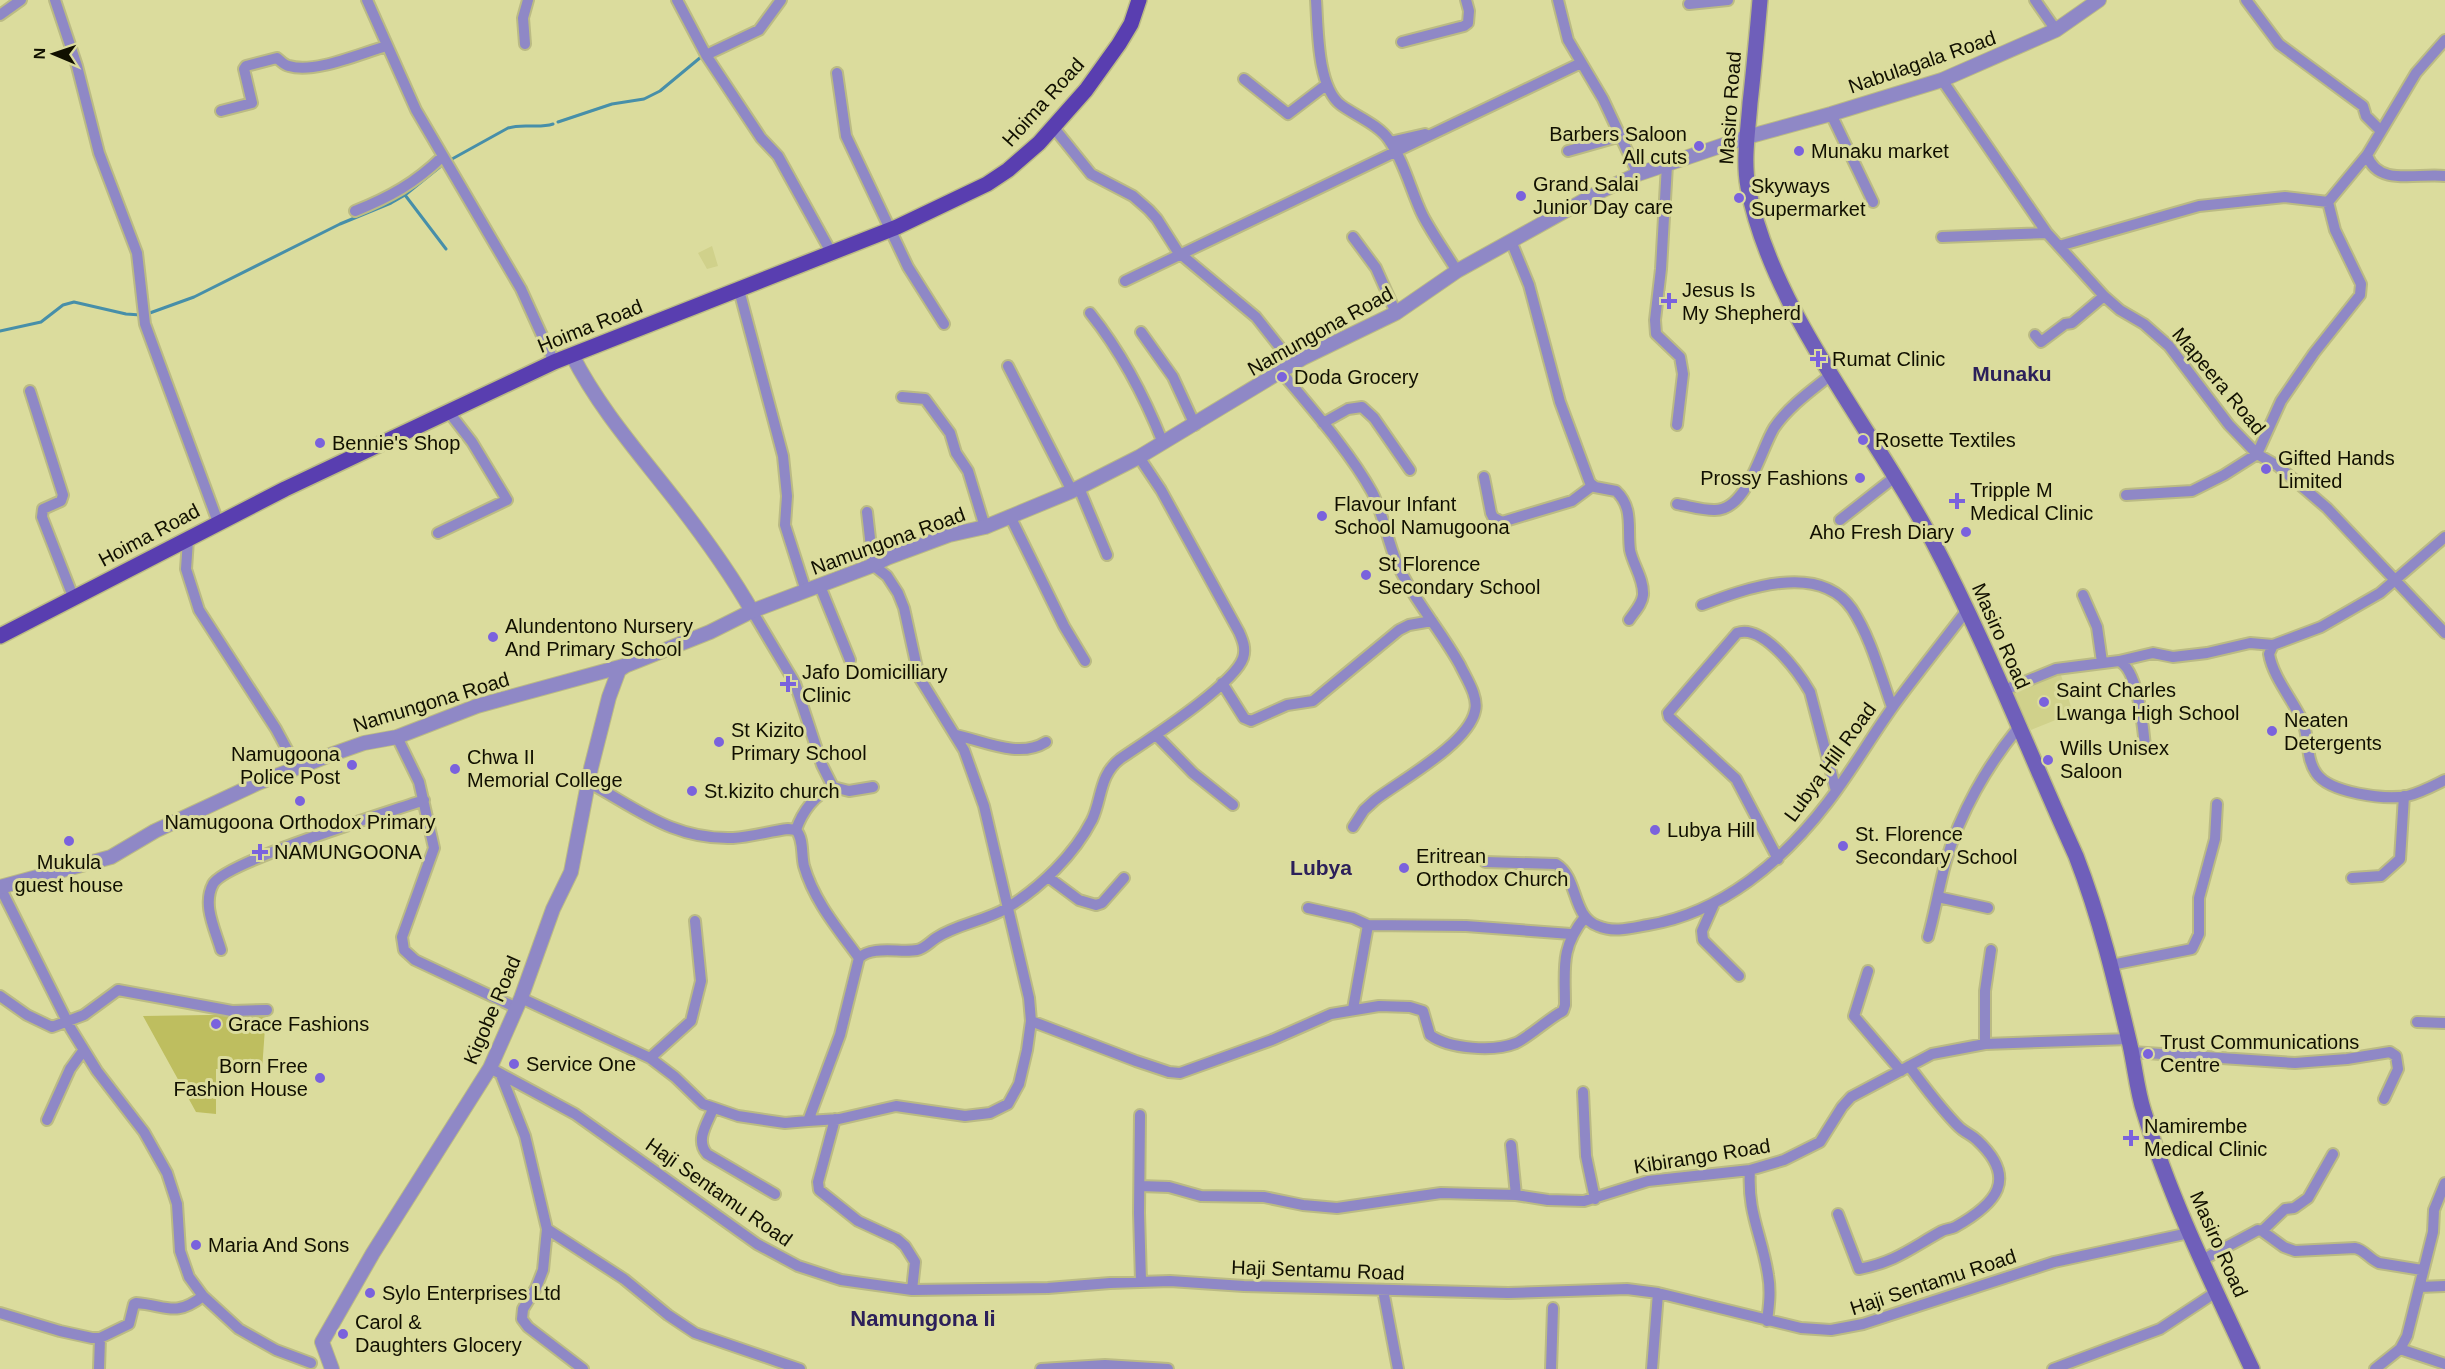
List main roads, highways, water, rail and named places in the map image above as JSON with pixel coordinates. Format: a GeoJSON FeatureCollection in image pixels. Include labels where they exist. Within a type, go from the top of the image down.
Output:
{"type":"FeatureCollection","features":[{"type":"Feature","properties":{"kind":"main road","name":"Hoima Road"},"geometry":{"type":"LineString","coordinates":[[0,636],[188,540],[218,522],[554,362],[889,230],[987,184],[1024,158],[1054,128],[1110,59],[1131,24],[1139,0]]}},
{"type":"Feature","properties":{"kind":"main road","name":"Masiro Road"},"geometry":{"type":"LineString","coordinates":[[1760,0],[1747,136],[1746,175],[1762,238],[1789,298],[1832,374],[1896,476],[1932,539],[1967,610],[2076,856],[2111,965],[2142,1109],[2189,1233],[2252,1369]]}},
{"type":"Feature","properties":{"kind":"waterway"},"geometry":{"type":"LineString","coordinates":[[558,122],[612,104],[644,99],[660,91],[701,57]]}},
{"type":"Feature","properties":{"kind":"waterway"},"geometry":{"type":"LineString","coordinates":[[452,159],[508,128],[553,124]]}},
{"type":"Feature","properties":{"kind":"waterway"},"geometry":{"type":"LineString","coordinates":[[147,314],[194,297],[340,224],[391,203],[405,195],[441,166]]}},
{"type":"Feature","properties":{"kind":"waterway"},"geometry":{"type":"LineString","coordinates":[[405,195],[446,249]]}},
{"type":"Feature","properties":{"kind":"waterway"},"geometry":{"type":"LineString","coordinates":[[0,331],[41,322],[63,305],[74,302],[126,314],[141,315]]}},
{"type":"Feature","properties":{"kind":"place","name":"Barbers Saloon All cuts"},"geometry":{"type":"Point","coordinates":[1699,146]}},
{"type":"Feature","properties":{"kind":"place","name":"Munaku market"},"geometry":{"type":"Point","coordinates":[1799,151]}},
{"type":"Feature","properties":{"kind":"place","name":"Grand Salai Junior Day care"},"geometry":{"type":"Point","coordinates":[1521,196]}},
{"type":"Feature","properties":{"kind":"place","name":"Skyways Supermarket"},"geometry":{"type":"Point","coordinates":[1739,198]}},
{"type":"Feature","properties":{"kind":"place","name":"Jesus Is My Shepherd"},"geometry":{"type":"Point","coordinates":[1669,301]}},
{"type":"Feature","properties":{"kind":"place","name":"Rumat Clinic"},"geometry":{"type":"Point","coordinates":[1818,359]}},
{"type":"Feature","properties":{"kind":"place","name":"Doda Grocery"},"geometry":{"type":"Point","coordinates":[1282,377]}},
{"type":"Feature","properties":{"kind":"place","name":"Rosette Textiles"},"geometry":{"type":"Point","coordinates":[1863,440]}},
{"type":"Feature","properties":{"kind":"place","name":"Bennie's Shop"},"geometry":{"type":"Point","coordinates":[320,443]}},
{"type":"Feature","properties":{"kind":"place","name":"Gifted Hands Limited"},"geometry":{"type":"Point","coordinates":[2266,469]}},
{"type":"Feature","properties":{"kind":"place","name":"Prossy Fashions"},"geometry":{"type":"Point","coordinates":[1860,478]}},
{"type":"Feature","properties":{"kind":"place","name":"Tripple M Medical Clinic"},"geometry":{"type":"Point","coordinates":[1957,501]}},
{"type":"Feature","properties":{"kind":"place","name":"Flavour Infant School Namugoona"},"geometry":{"type":"Point","coordinates":[1322,516]}},
{"type":"Feature","properties":{"kind":"place","name":"Aho Fresh Diary"},"geometry":{"type":"Point","coordinates":[1966,532]}},
{"type":"Feature","properties":{"kind":"place","name":"St Florence Secondary School"},"geometry":{"type":"Point","coordinates":[1366,575]}},
{"type":"Feature","properties":{"kind":"place","name":"Alundentono Nursery And Primary School"},"geometry":{"type":"Point","coordinates":[493,637]}},
{"type":"Feature","properties":{"kind":"place","name":"Jafo Domicilliary Clinic"},"geometry":{"type":"Point","coordinates":[788,684]}},
{"type":"Feature","properties":{"kind":"place","name":"Saint Charles Lwanga High School"},"geometry":{"type":"Point","coordinates":[2044,702]}},
{"type":"Feature","properties":{"kind":"place","name":"Neaten Detergents"},"geometry":{"type":"Point","coordinates":[2272,731]}},
{"type":"Feature","properties":{"kind":"place","name":"St Kizito Primary School"},"geometry":{"type":"Point","coordinates":[719,742]}},
{"type":"Feature","properties":{"kind":"place","name":"Wills Unisex Saloon"},"geometry":{"type":"Point","coordinates":[2048,760]}},
{"type":"Feature","properties":{"kind":"place","name":"Namugoona Police Post"},"geometry":{"type":"Point","coordinates":[352,765]}},
{"type":"Feature","properties":{"kind":"place","name":"Chwa II Memorial College"},"geometry":{"type":"Point","coordinates":[455,769]}},
{"type":"Feature","properties":{"kind":"place","name":"St.kizito church"},"geometry":{"type":"Point","coordinates":[692,791]}},
{"type":"Feature","properties":{"kind":"place","name":"Namugoona Orthodox Primary"},"geometry":{"type":"Point","coordinates":[300,801]}},
{"type":"Feature","properties":{"kind":"place","name":"Lubya Hill"},"geometry":{"type":"Point","coordinates":[1655,830]}},
{"type":"Feature","properties":{"kind":"place","name":"Mukula guest house"},"geometry":{"type":"Point","coordinates":[69,841]}},
{"type":"Feature","properties":{"kind":"place","name":"St. Florence Secondary School"},"geometry":{"type":"Point","coordinates":[1843,846]}},
{"type":"Feature","properties":{"kind":"place","name":"NAMUNGOONA"},"geometry":{"type":"Point","coordinates":[260,852]}},
{"type":"Feature","properties":{"kind":"place","name":"Eritrean Orthodox Church"},"geometry":{"type":"Point","coordinates":[1404,868]}},
{"type":"Feature","properties":{"kind":"place","name":"Grace Fashions"},"geometry":{"type":"Point","coordinates":[216,1024]}},
{"type":"Feature","properties":{"kind":"place","name":"Trust Communications Centre"},"geometry":{"type":"Point","coordinates":[2148,1054]}},
{"type":"Feature","properties":{"kind":"place","name":"Service One"},"geometry":{"type":"Point","coordinates":[514,1064]}},
{"type":"Feature","properties":{"kind":"place","name":"Born Free Fashion House"},"geometry":{"type":"Point","coordinates":[320,1078]}},
{"type":"Feature","properties":{"kind":"place","name":"Namirembe Medical Clinic"},"geometry":{"type":"Point","coordinates":[2131,1138]}},
{"type":"Feature","properties":{"kind":"place","name":"Maria And Sons"},"geometry":{"type":"Point","coordinates":[196,1245]}},
{"type":"Feature","properties":{"kind":"place","name":"Sylo Enterprises Ltd"},"geometry":{"type":"Point","coordinates":[370,1293]}},
{"type":"Feature","properties":{"kind":"place","name":"Carol & Daughters Glocery"},"geometry":{"type":"Point","coordinates":[343,1334]}},
{"type":"Feature","properties":{"kind":"district","name":"Munaku"},"geometry":{"type":"Point","coordinates":[2012,374]}},
{"type":"Feature","properties":{"kind":"district","name":"Lubya"},"geometry":{"type":"Point","coordinates":[1321,868]}},
{"type":"Feature","properties":{"kind":"district","name":"Namungona Ii"},"geometry":{"type":"Point","coordinates":[923,1318]}}]}
